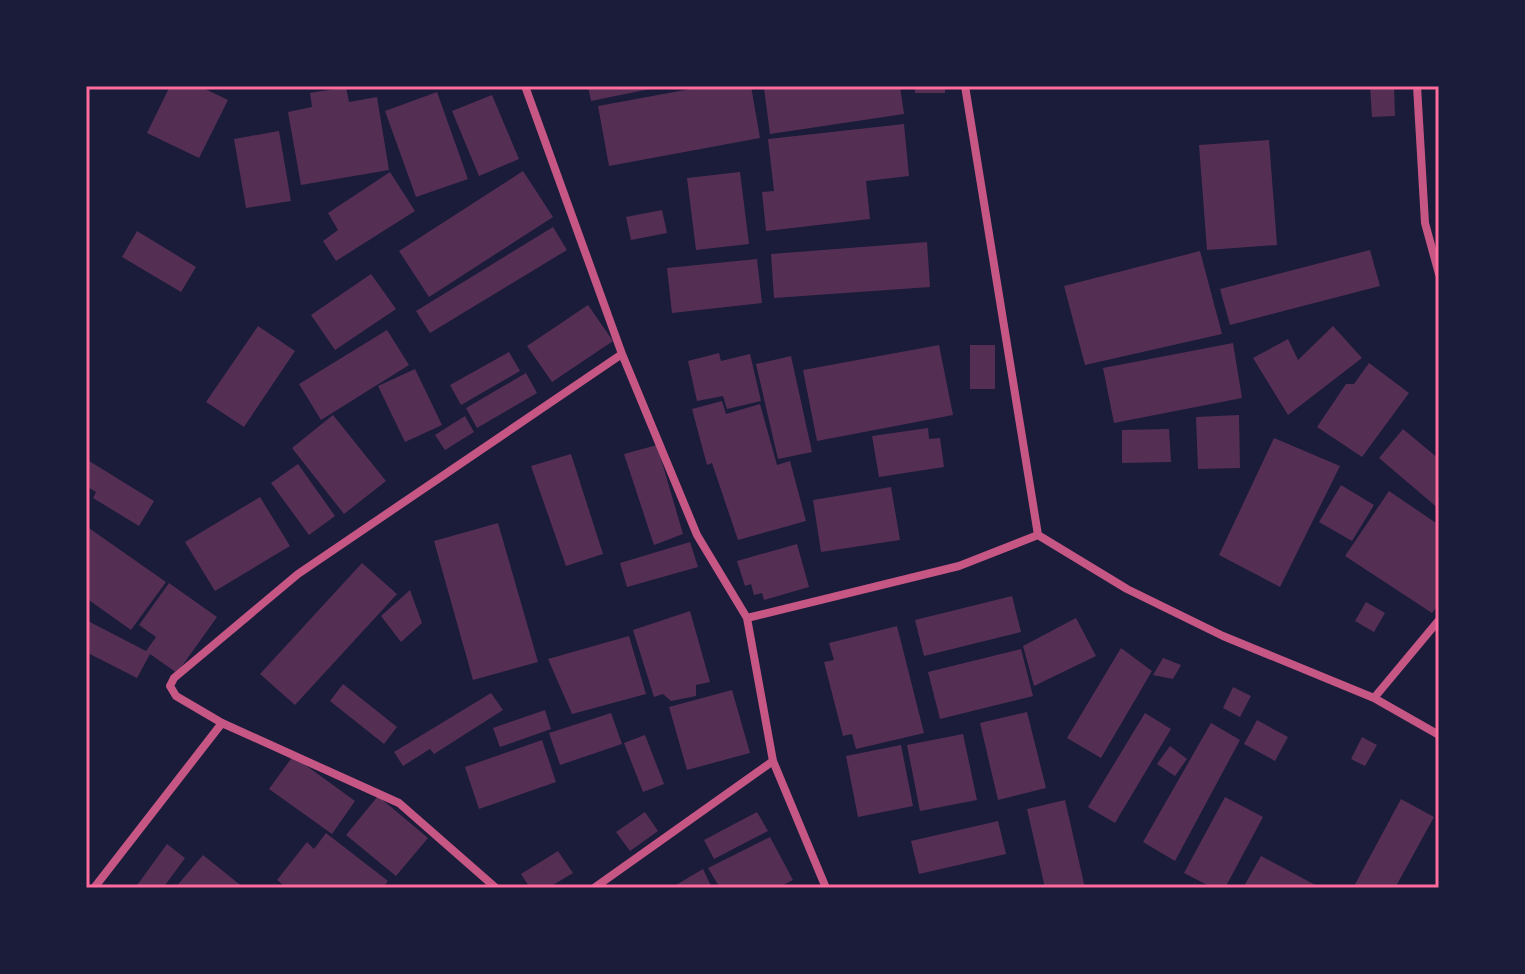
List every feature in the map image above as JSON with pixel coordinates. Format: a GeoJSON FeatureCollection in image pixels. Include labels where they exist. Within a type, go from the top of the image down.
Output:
{"type":"FeatureCollection","features":[{"type":"Feature","properties":{"kind":"street"},"geometry":{"type":"LineString","coordinates":[[525,86],[622,354],[697,535],[747,618],[773,761],[826,888]]}},
{"type":"Feature","properties":{"kind":"street"},"geometry":{"type":"LineString","coordinates":[[965,86],[1038,535],[1127,589],[1223,636],[1374,698],[1439,735]]}},
{"type":"Feature","properties":{"kind":"street"},"geometry":{"type":"LineString","coordinates":[[1417,86],[1425,223],[1439,274]]}},
{"type":"Feature","properties":{"kind":"street"},"geometry":{"type":"LineString","coordinates":[[496,888],[399,803],[222,723],[176,696],[170,686],[174,678],[298,574],[622,354]]}},
{"type":"Feature","properties":{"kind":"street"},"geometry":{"type":"LineString","coordinates":[[747,618],[959,566],[1038,535]]}},
{"type":"Feature","properties":{"kind":"street"},"geometry":{"type":"LineString","coordinates":[[1374,698],[1439,620]]}},
{"type":"Feature","properties":{"kind":"street"},"geometry":{"type":"LineString","coordinates":[[94,888],[222,723]]}},
{"type":"Feature","properties":{"kind":"street"},"geometry":{"type":"LineString","coordinates":[[594,888],[773,761]]}},
{"type":"Feature","properties":{"kind":"building"},"geometry":{"type":"Polygon","coordinates":[[[170,86],[199,86],[228,100],[199,158],[147,133],[170,86]]]}},
{"type":"Feature","properties":{"kind":"building"},"geometry":{"type":"Polygon","coordinates":[[[588,86],[660,86],[660,87],[591,101],[588,86]]]}},
{"type":"Feature","properties":{"kind":"building"},"geometry":{"type":"Polygon","coordinates":[[[707,86],[751,86],[760,138],[609,166],[598,106],[707,86]]]}},
{"type":"Feature","properties":{"kind":"building"},"geometry":{"type":"Polygon","coordinates":[[[900,86],[904,114],[770,134],[764,88],[900,86]]]}},
{"type":"Feature","properties":{"kind":"building"},"geometry":{"type":"Polygon","coordinates":[[[915,86],[945,86],[945,93],[915,93],[915,86]]]}},
{"type":"Feature","properties":{"kind":"building"},"geometry":{"type":"Polygon","coordinates":[[[1370,86],[1394,86],[1395,116],[1372,117],[1370,86]]]}},
{"type":"Feature","properties":{"kind":"building"},"geometry":{"type":"Polygon","coordinates":[[[346,87],[349,102],[377,97],[389,170],[301,185],[288,112],[312,107],[310,93],[346,87]]]}},
{"type":"Feature","properties":{"kind":"building"},"geometry":{"type":"Polygon","coordinates":[[[437,92],[468,179],[416,197],[385,111],[437,92]]]}},
{"type":"Feature","properties":{"kind":"building"},"geometry":{"type":"Polygon","coordinates":[[[492,95],[519,159],[479,176],[452,111],[492,95]]]}},
{"type":"Feature","properties":{"kind":"building"},"geometry":{"type":"Polygon","coordinates":[[[904,124],[909,176],[866,181],[870,219],[766,231],[762,192],[774,191],[768,139],[904,124]]]}},
{"type":"Feature","properties":{"kind":"building"},"geometry":{"type":"Polygon","coordinates":[[[279,131],[291,201],[246,208],[234,139],[279,131]]]}},
{"type":"Feature","properties":{"kind":"building"},"geometry":{"type":"Polygon","coordinates":[[[1269,140],[1277,245],[1207,250],[1199,145],[1269,140]]]}},
{"type":"Feature","properties":{"kind":"building"},"geometry":{"type":"Polygon","coordinates":[[[523,171],[553,217],[429,297],[399,251],[523,171]]]}},
{"type":"Feature","properties":{"kind":"building"},"geometry":{"type":"Polygon","coordinates":[[[390,172],[415,211],[336,261],[323,241],[338,230],[328,213],[390,172]]]}},
{"type":"Feature","properties":{"kind":"building"},"geometry":{"type":"Polygon","coordinates":[[[740,172],[749,244],[696,250],[687,178],[740,172]]]}},
{"type":"Feature","properties":{"kind":"building"},"geometry":{"type":"Polygon","coordinates":[[[662,210],[667,233],[631,240],[626,217],[662,210]]]}},
{"type":"Feature","properties":{"kind":"building"},"geometry":{"type":"Polygon","coordinates":[[[553,227],[567,250],[430,333],[416,311],[553,227]]]}},
{"type":"Feature","properties":{"kind":"building"},"geometry":{"type":"Polygon","coordinates":[[[137,231],[196,267],[181,292],[122,257],[137,231]]]}},
{"type":"Feature","properties":{"kind":"building"},"geometry":{"type":"Polygon","coordinates":[[[927,242],[930,287],[774,298],[771,254],[927,242]]]}},
{"type":"Feature","properties":{"kind":"building"},"geometry":{"type":"Polygon","coordinates":[[[1370,250],[1380,286],[1230,325],[1220,289],[1370,250]]]}},
{"type":"Feature","properties":{"kind":"building"},"geometry":{"type":"Polygon","coordinates":[[[1200,251],[1222,334],[1085,365],[1064,286],[1200,251]]]}},
{"type":"Feature","properties":{"kind":"building"},"geometry":{"type":"Polygon","coordinates":[[[757,259],[762,303],[672,313],[667,268],[757,259]]]}},
{"type":"Feature","properties":{"kind":"building"},"geometry":{"type":"Polygon","coordinates":[[[371,274],[396,309],[335,350],[311,315],[371,274]]]}},
{"type":"Feature","properties":{"kind":"building"},"geometry":{"type":"Polygon","coordinates":[[[588,305],[613,341],[552,382],[527,346],[588,305]]]}},
{"type":"Feature","properties":{"kind":"building"},"geometry":{"type":"Polygon","coordinates":[[[258,326],[295,351],[244,427],[206,402],[258,326]]]}},
{"type":"Feature","properties":{"kind":"building"},"geometry":{"type":"Polygon","coordinates":[[[1333,326],[1362,358],[1288,415],[1253,358],[1288,339],[1298,360],[1333,326]]]}},
{"type":"Feature","properties":{"kind":"building"},"geometry":{"type":"Polygon","coordinates":[[[387,330],[409,365],[321,420],[299,384],[387,330]]]}},
{"type":"Feature","properties":{"kind":"building"},"geometry":{"type":"Polygon","coordinates":[[[1233,343],[1242,398],[1114,423],[1103,368],[1233,343]]]}},
{"type":"Feature","properties":{"kind":"building"},"geometry":{"type":"Polygon","coordinates":[[[939,345],[953,415],[817,441],[803,370],[939,345]]]}},
{"type":"Feature","properties":{"kind":"building"},"geometry":{"type":"Polygon","coordinates":[[[970,345],[995,345],[995,389],[970,389],[970,345]]]}},
{"type":"Feature","properties":{"kind":"building"},"geometry":{"type":"Polygon","coordinates":[[[509,352],[520,371],[461,405],[450,385],[509,352]]]}},
{"type":"Feature","properties":{"kind":"building"},"geometry":{"type":"Polygon","coordinates":[[[719,353],[721,361],[750,354],[761,401],[727,409],[723,396],[697,401],[688,361],[719,353]]]}},
{"type":"Feature","properties":{"kind":"building"},"geometry":{"type":"Polygon","coordinates":[[[791,356],[812,452],[778,459],[756,364],[791,356]]]}},
{"type":"Feature","properties":{"kind":"building"},"geometry":{"type":"Polygon","coordinates":[[[1369,363],[1409,393],[1362,457],[1317,427],[1346,384],[1354,384],[1369,363]]]}},
{"type":"Feature","properties":{"kind":"building"},"geometry":{"type":"Polygon","coordinates":[[[415,369],[442,425],[405,442],[378,386],[415,369]]]}},
{"type":"Feature","properties":{"kind":"building"},"geometry":{"type":"Polygon","coordinates":[[[526,373],[537,393],[477,428],[466,408],[526,373]]]}},
{"type":"Feature","properties":{"kind":"building"},"geometry":{"type":"Polygon","coordinates":[[[722,401],[726,414],[760,404],[777,465],[790,461],[806,521],[738,540],[712,463],[707,465],[692,409],[722,401]]]}},
{"type":"Feature","properties":{"kind":"building"},"geometry":{"type":"Polygon","coordinates":[[[333,415],[386,481],[344,514],[292,448],[333,415]]]}},
{"type":"Feature","properties":{"kind":"building"},"geometry":{"type":"Polygon","coordinates":[[[1239,415],[1240,468],[1198,469],[1196,417],[1239,415]]]}},
{"type":"Feature","properties":{"kind":"building"},"geometry":{"type":"Polygon","coordinates":[[[465,416],[474,432],[445,450],[435,435],[465,416]]]}},
{"type":"Feature","properties":{"kind":"building"},"geometry":{"type":"Polygon","coordinates":[[[928,428],[929,439],[940,438],[944,467],[879,477],[872,436],[928,428]]]}},
{"type":"Feature","properties":{"kind":"building"},"geometry":{"type":"Polygon","coordinates":[[[1169,429],[1171,462],[1122,463],[1122,430],[1169,429]]]}},
{"type":"Feature","properties":{"kind":"building"},"geometry":{"type":"Polygon","coordinates":[[[1403,429],[1439,459],[1439,509],[1379,458],[1403,429]]]}},
{"type":"Feature","properties":{"kind":"building"},"geometry":{"type":"Polygon","coordinates":[[[1274,438],[1340,466],[1280,587],[1219,555],[1274,438]]]}},
{"type":"Feature","properties":{"kind":"building"},"geometry":{"type":"Polygon","coordinates":[[[657,445],[683,534],[654,545],[624,454],[657,445]]]}},
{"type":"Feature","properties":{"kind":"building"},"geometry":{"type":"Polygon","coordinates":[[[571,454],[603,554],[566,566],[531,466],[571,454]]]}},
{"type":"Feature","properties":{"kind":"building"},"geometry":{"type":"Polygon","coordinates":[[[86,459],[154,501],[139,526],[93,498],[96,492],[86,486],[86,459]]]}},
{"type":"Feature","properties":{"kind":"building"},"geometry":{"type":"Polygon","coordinates":[[[298,464],[335,516],[309,535],[271,483],[298,464]]]}},
{"type":"Feature","properties":{"kind":"building"},"geometry":{"type":"Polygon","coordinates":[[[1341,485],[1374,505],[1352,541],[1319,522],[1341,485]]]}},
{"type":"Feature","properties":{"kind":"building"},"geometry":{"type":"Polygon","coordinates":[[[891,487],[900,540],[821,552],[813,500],[891,487]]]}},
{"type":"Feature","properties":{"kind":"building"},"geometry":{"type":"Polygon","coordinates":[[[1389,491],[1439,525],[1439,604],[1432,613],[1345,556],[1389,491]]]}},
{"type":"Feature","properties":{"kind":"building"},"geometry":{"type":"Polygon","coordinates":[[[260,497],[290,546],[215,591],[185,542],[260,497]]]}},
{"type":"Feature","properties":{"kind":"building"},"geometry":{"type":"Polygon","coordinates":[[[498,523],[538,662],[473,680],[434,541],[498,523]]]}},
{"type":"Feature","properties":{"kind":"building"},"geometry":{"type":"Polygon","coordinates":[[[86,526],[166,582],[131,630],[86,598],[86,526]]]}},
{"type":"Feature","properties":{"kind":"building"},"geometry":{"type":"Polygon","coordinates":[[[690,542],[698,567],[627,587],[620,563],[690,542]]]}},
{"type":"Feature","properties":{"kind":"building"},"geometry":{"type":"Polygon","coordinates":[[[797,544],[809,587],[764,600],[762,593],[754,595],[751,584],[745,586],[737,561],[797,544]]]}},
{"type":"Feature","properties":{"kind":"building"},"geometry":{"type":"Polygon","coordinates":[[[362,563],[397,594],[295,705],[260,674],[362,563]]]}},
{"type":"Feature","properties":{"kind":"building"},"geometry":{"type":"Polygon","coordinates":[[[169,583],[217,617],[177,673],[150,654],[137,678],[86,652],[86,620],[146,651],[156,637],[139,625],[169,583]]]}},
{"type":"Feature","properties":{"kind":"building"},"geometry":{"type":"Polygon","coordinates":[[[410,590],[422,623],[401,642],[381,616],[410,590]]]}},
{"type":"Feature","properties":{"kind":"building"},"geometry":{"type":"Polygon","coordinates":[[[1012,596],[1021,632],[924,656],[915,620],[1012,596]]]}},
{"type":"Feature","properties":{"kind":"building"},"geometry":{"type":"Polygon","coordinates":[[[1366,602],[1385,613],[1374,632],[1355,621],[1366,602]]]}},
{"type":"Feature","properties":{"kind":"building"},"geometry":{"type":"Polygon","coordinates":[[[690,611],[710,682],[696,685],[696,696],[671,701],[663,694],[654,697],[633,630],[690,611]]]}},
{"type":"Feature","properties":{"kind":"building"},"geometry":{"type":"Polygon","coordinates":[[[1076,618],[1096,656],[1034,686],[1023,646],[1076,618]]]}},
{"type":"Feature","properties":{"kind":"building"},"geometry":{"type":"Polygon","coordinates":[[[897,626],[924,733],[856,749],[852,734],[843,736],[824,662],[834,660],[829,643],[897,626]]]}},
{"type":"Feature","properties":{"kind":"building"},"geometry":{"type":"Polygon","coordinates":[[[629,636],[646,694],[572,714],[548,659],[629,636]]]}},
{"type":"Feature","properties":{"kind":"building"},"geometry":{"type":"Polygon","coordinates":[[[1121,648],[1152,671],[1101,758],[1067,738],[1121,648]]]}},
{"type":"Feature","properties":{"kind":"building"},"geometry":{"type":"Polygon","coordinates":[[[1021,649],[1033,696],[940,719],[928,672],[1021,649]]]}},
{"type":"Feature","properties":{"kind":"building"},"geometry":{"type":"Polygon","coordinates":[[[1163,658],[1181,665],[1173,679],[1153,675],[1163,658]]]}},
{"type":"Feature","properties":{"kind":"building"},"geometry":{"type":"Polygon","coordinates":[[[343,684],[397,727],[384,744],[330,701],[343,684]]]}},
{"type":"Feature","properties":{"kind":"building"},"geometry":{"type":"Polygon","coordinates":[[[1233,687],[1251,696],[1240,717],[1223,708],[1233,687]]]}},
{"type":"Feature","properties":{"kind":"building"},"geometry":{"type":"Polygon","coordinates":[[[732,690],[750,753],[687,770],[669,707],[732,690]]]}},
{"type":"Feature","properties":{"kind":"building"},"geometry":{"type":"Polygon","coordinates":[[[491,693],[503,710],[434,754],[430,749],[403,766],[394,752],[491,693]]]}},
{"type":"Feature","properties":{"kind":"building"},"geometry":{"type":"Polygon","coordinates":[[[545,710],[551,729],[500,747],[493,728],[545,710]]]}},
{"type":"Feature","properties":{"kind":"building"},"geometry":{"type":"Polygon","coordinates":[[[1027,712],[1046,788],[998,800],[980,723],[1027,712]]]}},
{"type":"Feature","properties":{"kind":"building"},"geometry":{"type":"Polygon","coordinates":[[[611,713],[622,744],[560,765],[549,733],[611,713]]]}},
{"type":"Feature","properties":{"kind":"building"},"geometry":{"type":"Polygon","coordinates":[[[1145,713],[1171,729],[1115,823],[1088,807],[1145,713]]]}},
{"type":"Feature","properties":{"kind":"building"},"geometry":{"type":"Polygon","coordinates":[[[1257,720],[1288,737],[1275,761],[1244,744],[1257,720]]]}},
{"type":"Feature","properties":{"kind":"building"},"geometry":{"type":"Polygon","coordinates":[[[1211,723],[1240,740],[1175,861],[1143,842],[1211,723]]]}},
{"type":"Feature","properties":{"kind":"building"},"geometry":{"type":"Polygon","coordinates":[[[963,734],[977,800],[920,811],[907,745],[963,734]]]}},
{"type":"Feature","properties":{"kind":"building"},"geometry":{"type":"Polygon","coordinates":[[[645,735],[664,784],[643,792],[624,743],[645,735]]]}},
{"type":"Feature","properties":{"kind":"building"},"geometry":{"type":"Polygon","coordinates":[[[1362,737],[1377,745],[1365,766],[1351,759],[1362,737]]]}},
{"type":"Feature","properties":{"kind":"building"},"geometry":{"type":"Polygon","coordinates":[[[542,740],[556,782],[479,809],[465,767],[542,740]]]}},
{"type":"Feature","properties":{"kind":"building"},"geometry":{"type":"Polygon","coordinates":[[[901,745],[913,806],[858,817],[846,756],[901,745]]]}},
{"type":"Feature","properties":{"kind":"building"},"geometry":{"type":"Polygon","coordinates":[[[1170,746],[1187,759],[1175,776],[1157,764],[1170,746]]]}},
{"type":"Feature","properties":{"kind":"building"},"geometry":{"type":"Polygon","coordinates":[[[293,756],[355,801],[332,834],[269,789],[293,756]]]}},
{"type":"Feature","properties":{"kind":"building"},"geometry":{"type":"Polygon","coordinates":[[[378,796],[428,838],[396,876],[346,835],[378,796]]]}},
{"type":"Feature","properties":{"kind":"building"},"geometry":{"type":"Polygon","coordinates":[[[1225,797],[1263,817],[1225,888],[1213,888],[1184,873],[1225,797]]]}},
{"type":"Feature","properties":{"kind":"building"},"geometry":{"type":"Polygon","coordinates":[[[1401,799],[1434,817],[1395,888],[1353,888],[1401,799]]]}},
{"type":"Feature","properties":{"kind":"building"},"geometry":{"type":"Polygon","coordinates":[[[1065,800],[1085,888],[1045,888],[1027,809],[1065,800]]]}},
{"type":"Feature","properties":{"kind":"building"},"geometry":{"type":"Polygon","coordinates":[[[645,812],[658,831],[630,851],[616,832],[645,812]]]}},
{"type":"Feature","properties":{"kind":"building"},"geometry":{"type":"Polygon","coordinates":[[[757,812],[768,831],[714,859],[704,840],[757,812]]]}},
{"type":"Feature","properties":{"kind":"building"},"geometry":{"type":"Polygon","coordinates":[[[998,821],[1006,854],[919,874],[911,841],[998,821]]]}},
{"type":"Feature","properties":{"kind":"building"},"geometry":{"type":"Polygon","coordinates":[[[326,833],[388,881],[383,888],[287,888],[277,880],[307,842],[314,849],[326,833]]]}},
{"type":"Feature","properties":{"kind":"building"},"geometry":{"type":"Polygon","coordinates":[[[770,837],[793,880],[777,888],[720,888],[708,868],[770,837]]]}},
{"type":"Feature","properties":{"kind":"building"},"geometry":{"type":"Polygon","coordinates":[[[167,844],[185,858],[163,888],[135,888],[167,844]]]}},
{"type":"Feature","properties":{"kind":"building"},"geometry":{"type":"Polygon","coordinates":[[[558,851],[573,873],[548,888],[530,888],[521,874],[558,851]]]}},
{"type":"Feature","properties":{"kind":"building"},"geometry":{"type":"Polygon","coordinates":[[[203,855],[244,888],[175,888],[203,855]]]}},
{"type":"Feature","properties":{"kind":"building"},"geometry":{"type":"Polygon","coordinates":[[[1261,856],[1321,888],[1243,888],[1261,856]]]}},
{"type":"Feature","properties":{"kind":"building"},"geometry":{"type":"Polygon","coordinates":[[[703,869],[712,888],[671,888],[703,869]]]}}]}
